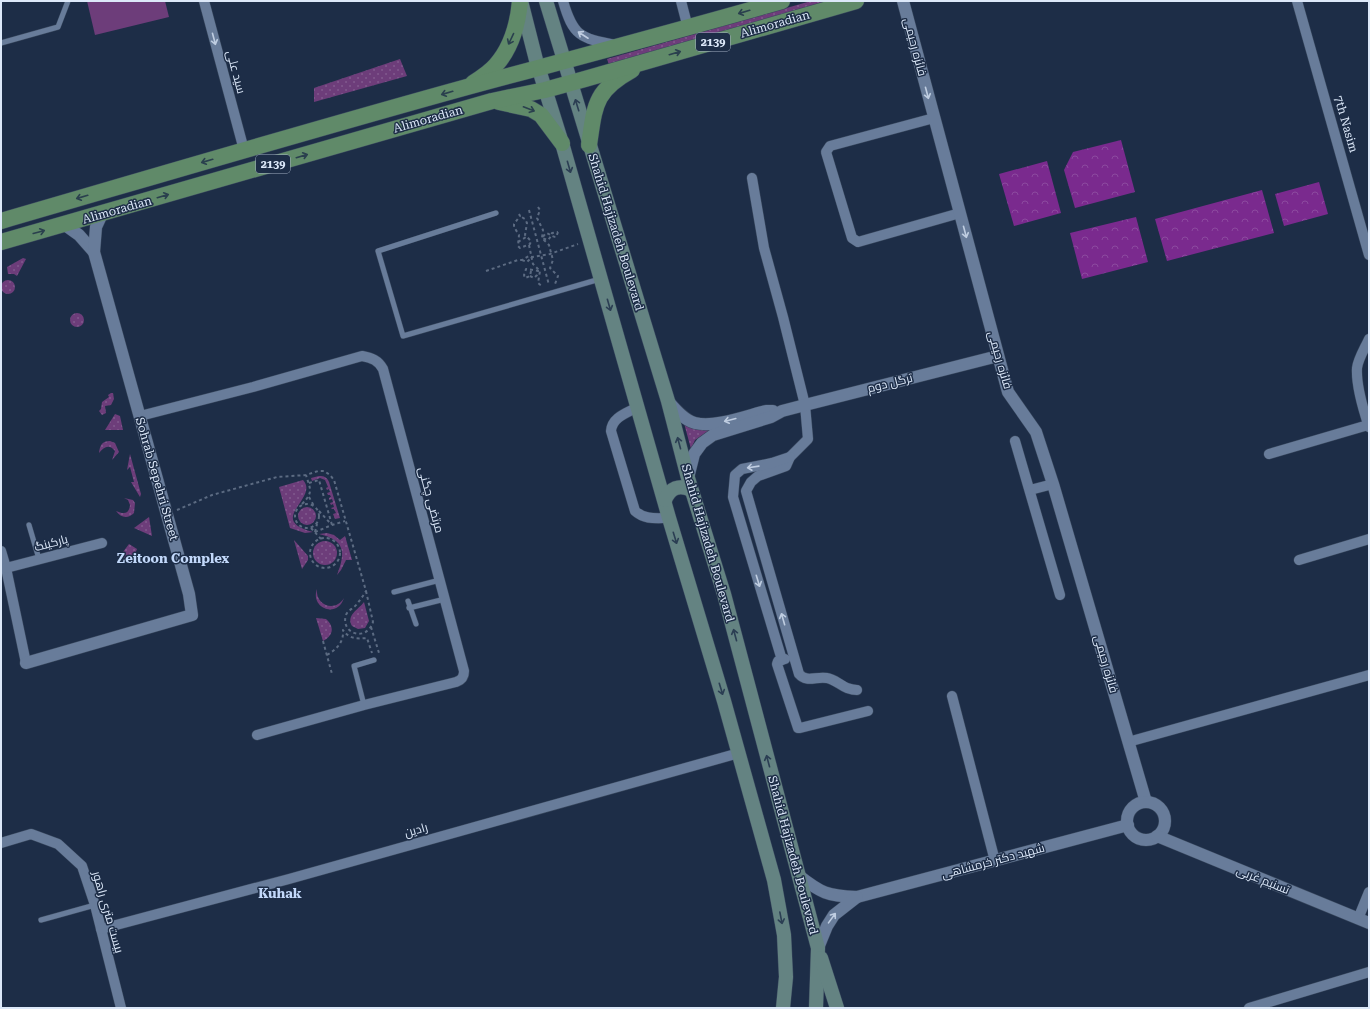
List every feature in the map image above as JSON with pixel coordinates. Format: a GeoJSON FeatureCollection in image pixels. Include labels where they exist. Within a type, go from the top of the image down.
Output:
{"type":"FeatureCollection","features":[{"type":"Feature","properties":{"kind":"main road","name":"Shahid Hajizadeh Boulevard"},"geometry":{"type":"LineString","coordinates":[[521,1],[538,68],[590,239],[669,518],[739,753],[774,880],[784,935],[786,977],[783,1008]]}},
{"type":"Feature","properties":{"kind":"main road"},"geometry":{"type":"LineString","coordinates":[[469,87],[496,66],[506,50],[513,35],[521,1]]}},
{"type":"Feature","properties":{"kind":"main road","name":"Shahid Hajizadeh Boulevard"},"geometry":{"type":"LineString","coordinates":[[546,1],[668,402],[690,484],[726,602],[818,948],[816,1008]]}},
{"type":"Feature","properties":{"kind":"main road","name":"Alimoradian"},"geometry":{"type":"LineString","coordinates":[[1,221],[244,150],[782,1]]}},
{"type":"Feature","properties":{"kind":"main road","name":"Alimoradian"},"geometry":{"type":"LineString","coordinates":[[1,242],[65,225],[492,101],[545,90],[856,1]]}},
{"type":"Feature","properties":{"kind":"main road"},"geometry":{"type":"LineString","coordinates":[[589,145],[594,110],[604,90],[618,77],[650,60]]}},
{"type":"Feature","properties":{"kind":"main road"},"geometry":{"type":"LineString","coordinates":[[492,101],[531,109],[541,115],[562,143]]}},
{"type":"Feature","properties":{"kind":"main road"},"geometry":{"type":"LineString","coordinates":[[665,500],[667,495],[677,487],[690,484]]}},
{"type":"Feature","properties":{"kind":"main road"},"geometry":{"type":"LineString","coordinates":[[818,948],[837,1008]]}},
{"type":"Feature","properties":{"kind":"street","name":"سید علی"},"geometry":{"type":"LineString","coordinates":[[204,1],[244,150]]}},
{"type":"Feature","properties":{"kind":"street"},"geometry":{"type":"LineString","coordinates":[[563,1],[570,24],[582,35],[594,41],[620,46]]}},
{"type":"Feature","properties":{"kind":"street"},"geometry":{"type":"LineString","coordinates":[[681,1],[688,28]]}},
{"type":"Feature","properties":{"kind":"street","name":"فائزه رحیمی"},"geometry":{"type":"LineString","coordinates":[[903,1],[1008,392],[1036,432],[1053,484],[1146,802]]}},
{"type":"Feature","properties":{"kind":"street","name":"7th Nasim"},"geometry":{"type":"LineString","coordinates":[[1297,1],[1369,255]]}},
{"type":"Feature","properties":{"kind":"street"},"geometry":{"type":"LineString","coordinates":[[934,118],[830,146],[826,152],[852,238],[858,242],[960,213]]}},
{"type":"Feature","properties":{"kind":"street"},"geometry":{"type":"LineString","coordinates":[[752,178],[764,248],[805,405],[808,439],[790,457],[786,466],[758,476],[751,482],[746,491],[799,674],[803,678],[810,679],[818,677],[829,678],[848,688],[857,690]]}},
{"type":"Feature","properties":{"kind":"street","name":"Sohrab Sepehri Street"},"geometry":{"type":"LineString","coordinates":[[1,551],[26,663],[192,615],[190,594],[94,252],[96,227],[102,214]]}},
{"type":"Feature","properties":{"kind":"street","name":"Sohrab Sepehri Street"},"geometry":{"type":"LineString","coordinates":[[65,225],[79,235],[94,252]]}},
{"type":"Feature","properties":{"kind":"street"},"geometry":{"type":"LineString","coordinates":[[1269,454],[1369,426],[1358,381],[1357,368],[1369,339]]}},
{"type":"Feature","properties":{"kind":"street","name":"مرتضی چگنی"},"geometry":{"type":"LineString","coordinates":[[140,416],[253,388],[362,356],[374,358],[380,363],[464,671],[463,678],[456,682],[364,705],[257,736]]}},
{"type":"Feature","properties":{"kind":"street","name":"ترگل دوم"},"geometry":{"type":"LineString","coordinates":[[690,484],[694,454],[702,443],[713,435],[771,417],[782,411],[998,356]]}},
{"type":"Feature","properties":{"kind":"street","name":"ترگل دوم"},"geometry":{"type":"LineString","coordinates":[[668,402],[685,418],[694,423],[705,424],[721,422],[766,411],[782,411]]}},
{"type":"Feature","properties":{"kind":"street"},"geometry":{"type":"LineString","coordinates":[[638,408],[615,419],[611,431],[635,511],[640,516],[645,518],[669,518]]}},
{"type":"Feature","properties":{"kind":"street"},"geometry":{"type":"LineString","coordinates":[[1015,441],[1060,595]]}},
{"type":"Feature","properties":{"kind":"street"},"geometry":{"type":"LineString","coordinates":[[782,660],[733,497],[733,491],[735,475],[742,469],[772,463],[790,457]]}},
{"type":"Feature","properties":{"kind":"street"},"geometry":{"type":"LineString","coordinates":[[1030,490],[1053,484]]}},
{"type":"Feature","properties":{"kind":"street"},"geometry":{"type":"LineString","coordinates":[[1298,560],[1369,539]]}},
{"type":"Feature","properties":{"kind":"street","name":"پارکینگ"},"geometry":{"type":"LineString","coordinates":[[6,568],[102,543]]}},
{"type":"Feature","properties":{"kind":"street"},"geometry":{"type":"LineString","coordinates":[[794,656],[777,662],[777,664],[798,728],[868,711]]}},
{"type":"Feature","properties":{"kind":"street"},"geometry":{"type":"LineString","coordinates":[[1128,742],[1369,675]]}},
{"type":"Feature","properties":{"kind":"street"},"geometry":{"type":"LineString","coordinates":[[952,696],[995,861]]}},
{"type":"Feature","properties":{"kind":"street","name":"رادین"},"geometry":{"type":"LineString","coordinates":[[101,930],[739,753]]}},
{"type":"Feature","properties":{"kind":"street"},"geometry":{"type":"LineString","coordinates":[[1146,802],[1157,805],[1164,815],[1164,827],[1157,836],[1146,840],[1134,835],[1128,825],[1127,820],[1131,809],[1135,805],[1146,802]]}},
{"type":"Feature","properties":{"kind":"street","name":"شهید دکتر خرمشاهی"},"geometry":{"type":"LineString","coordinates":[[798,875],[813,887],[825,893],[838,896],[857,897],[1128,825]]}},
{"type":"Feature","properties":{"kind":"street","name":"بیست متری راهور"},"geometry":{"type":"LineString","coordinates":[[1,843],[31,834],[58,844],[82,866],[95,905],[121,1008]]}},
{"type":"Feature","properties":{"kind":"street","name":"تسنیم غربی"},"geometry":{"type":"LineString","coordinates":[[1157,836],[1363,921]]}},
{"type":"Feature","properties":{"kind":"street"},"geometry":{"type":"LineString","coordinates":[[1363,921],[1369,892]]}},
{"type":"Feature","properties":{"kind":"street","name":"شهید دکتر خرمشاهی"},"geometry":{"type":"LineString","coordinates":[[818,948],[827,926],[834,914],[857,897]]}},
{"type":"Feature","properties":{"kind":"street"},"geometry":{"type":"LineString","coordinates":[[1249,1008],[1369,972]]}},
{"type":"Feature","properties":{"kind":"lane"},"geometry":{"type":"LineString","coordinates":[[1,43],[58,27],[68,1]]}},
{"type":"Feature","properties":{"kind":"lane"},"geometry":{"type":"LineString","coordinates":[[496,213],[378,251],[403,336],[558,292],[601,278]]}},
{"type":"Feature","properties":{"kind":"lane"},"geometry":{"type":"LineString","coordinates":[[28,525],[39,559]]}},
{"type":"Feature","properties":{"kind":"lane"},"geometry":{"type":"LineString","coordinates":[[394,592],[440,580]]}},
{"type":"Feature","properties":{"kind":"lane"},"geometry":{"type":"LineString","coordinates":[[409,608],[445,599]]}},
{"type":"Feature","properties":{"kind":"lane"},"geometry":{"type":"LineString","coordinates":[[408,601],[409,608],[416,624]]}},
{"type":"Feature","properties":{"kind":"lane"},"geometry":{"type":"LineString","coordinates":[[364,705],[354,666],[374,660]]}},
{"type":"Feature","properties":{"kind":"lane"},"geometry":{"type":"LineString","coordinates":[[40,920],[95,905]]}},
{"type":"Feature","properties":{"kind":"path"},"geometry":{"type":"LineString","coordinates":[[538,207],[540,210],[537,218],[543,230],[542,238]]}},
{"type":"Feature","properties":{"kind":"path"},"geometry":{"type":"LineString","coordinates":[[529,210],[549,285]]}},
{"type":"Feature","properties":{"kind":"path"},"geometry":{"type":"LineString","coordinates":[[529,245],[520,248],[518,246],[517,243],[519,235],[514,227],[514,224],[519,215],[525,219],[527,223],[525,231],[527,237],[531,241],[529,245],[533,264],[538,271],[538,283],[543,287]]}},
{"type":"Feature","properties":{"kind":"path"},"geometry":{"type":"LineString","coordinates":[[546,233],[551,236],[548,240],[542,238],[546,233]]}},
{"type":"Feature","properties":{"kind":"path"},"geometry":{"type":"LineString","coordinates":[[517,243],[523,238],[527,237]]}},
{"type":"Feature","properties":{"kind":"path"},"geometry":{"type":"LineString","coordinates":[[542,238],[549,244],[550,254],[553,260],[550,268],[558,276],[555,284],[558,292]]}},
{"type":"Feature","properties":{"kind":"path"},"geometry":{"type":"LineString","coordinates":[[522,260],[529,256],[532,257],[550,254],[590,239]]}},
{"type":"Feature","properties":{"kind":"path"},"geometry":{"type":"LineString","coordinates":[[486,271],[518,260],[527,262],[532,257]]}},
{"type":"Feature","properties":{"kind":"path"},"geometry":{"type":"LineString","coordinates":[[526,269],[538,271],[534,278],[530,276],[525,278],[524,275],[526,269]]}},
{"type":"Feature","properties":{"kind":"path"},"geometry":{"type":"LineString","coordinates":[[530,276],[531,271]]}},
{"type":"Feature","properties":{"kind":"path"},"geometry":{"type":"LineString","coordinates":[[167,514],[212,495],[277,477],[306,475],[318,471],[324,471],[334,480],[373,616],[373,622],[368,631],[363,634],[358,634],[352,632],[346,624],[347,613],[358,603],[366,592]]}},
{"type":"Feature","properties":{"kind":"path"},"geometry":{"type":"LineString","coordinates":[[306,475],[310,491],[308,497],[300,506],[296,514],[298,523],[302,526],[310,527],[321,539],[330,539],[337,545],[339,549],[339,558],[329,567],[314,564],[310,554],[312,545],[321,539]]}},
{"type":"Feature","properties":{"kind":"path"},"geometry":{"type":"LineString","coordinates":[[309,483],[319,480],[332,525]]}},
{"type":"Feature","properties":{"kind":"path"},"geometry":{"type":"LineString","coordinates":[[308,497],[318,513],[315,532]]}},
{"type":"Feature","properties":{"kind":"path"},"geometry":{"type":"LineString","coordinates":[[300,506],[308,504],[315,508],[332,525]]}},
{"type":"Feature","properties":{"kind":"path"},"geometry":{"type":"LineString","coordinates":[[315,532],[345,521]]}},
{"type":"Feature","properties":{"kind":"path"},"geometry":{"type":"LineString","coordinates":[[310,527],[317,522]]}},
{"type":"Feature","properties":{"kind":"path"},"geometry":{"type":"LineString","coordinates":[[371,627],[380,658]]}},
{"type":"Feature","properties":{"kind":"path"},"geometry":{"type":"LineString","coordinates":[[327,655],[335,651],[341,644],[344,635],[343,630],[350,637],[357,639],[367,638],[374,660]]}},
{"type":"Feature","properties":{"kind":"path"},"geometry":{"type":"LineString","coordinates":[[323,641],[332,674]]}},
{"type":"Feature","properties":{"kind":"shaded area"},"geometry":{"type":"Polygon","coordinates":[[[87,1],[165,1],[169,17],[95,35],[87,1]]]}},
{"type":"Feature","properties":{"kind":"shaded area"},"geometry":{"type":"Polygon","coordinates":[[[811,1],[833,1],[609,65],[607,59],[811,1]]]}},
{"type":"Feature","properties":{"kind":"shaded area"},"geometry":{"type":"Polygon","coordinates":[[[400,59],[407,76],[314,102],[314,88],[400,59]]]}},
{"type":"Feature","properties":{"kind":"shaded area"},"geometry":{"type":"Polygon","coordinates":[[[23,258],[26,259],[17,276],[14,274],[8,274],[7,267],[23,258]]]}},
{"type":"Feature","properties":{"kind":"shaded area"},"geometry":{"type":"Polygon","coordinates":[[[8,280],[13,282],[15,287],[13,292],[8,294],[3,292],[1,287],[3,282],[8,280]]]}},
{"type":"Feature","properties":{"kind":"shaded area"},"geometry":{"type":"Polygon","coordinates":[[[77,313],[82,315],[84,320],[82,325],[77,327],[72,325],[70,320],[72,315],[77,313]]]}},
{"type":"Feature","properties":{"kind":"shaded area"},"geometry":{"type":"Polygon","coordinates":[[[113,393],[114,399],[111,405],[105,406],[106,413],[102,415],[99,411],[101,409],[102,402],[109,397],[108,395],[113,393]]]}},
{"type":"Feature","properties":{"kind":"shaded area"},"geometry":{"type":"Polygon","coordinates":[[[115,414],[120,416],[123,430],[105,430],[115,414]]]}},
{"type":"Feature","properties":{"kind":"shaded area"},"geometry":{"type":"Polygon","coordinates":[[[684,423],[713,428],[695,440],[691,449],[684,423]]]}},
{"type":"Feature","properties":{"kind":"shaded area"},"geometry":{"type":"Polygon","coordinates":[[[110,441],[115,443],[119,452],[112,460],[115,451],[111,447],[105,447],[99,453],[102,444],[110,441]]]}},
{"type":"Feature","properties":{"kind":"shaded area"},"geometry":{"type":"Polygon","coordinates":[[[130,454],[141,494],[140,497],[131,482],[134,482],[130,467],[127,470],[130,454]]]}},
{"type":"Feature","properties":{"kind":"shaded area"},"geometry":{"type":"Polygon","coordinates":[[[319,476],[325,477],[328,480],[340,518],[335,519],[333,514],[336,513],[334,509],[331,508],[334,507],[333,504],[331,505],[330,503],[333,502],[332,499],[329,500],[331,497],[327,493],[330,492],[329,489],[327,490],[326,488],[328,487],[325,480],[320,478],[312,481],[311,478],[319,476]]]}},
{"type":"Feature","properties":{"kind":"shaded area"},"geometry":{"type":"Polygon","coordinates":[[[303,480],[306,487],[305,494],[293,515],[294,521],[299,527],[313,532],[305,533],[290,528],[279,487],[303,480]]]}},
{"type":"Feature","properties":{"kind":"shaded area"},"geometry":{"type":"Polygon","coordinates":[[[124,498],[133,500],[135,503],[134,513],[127,517],[120,515],[116,511],[125,513],[128,511],[130,505],[128,500],[124,498]]]}},
{"type":"Feature","properties":{"kind":"shaded area"},"geometry":{"type":"Polygon","coordinates":[[[307,507],[313,510],[316,516],[313,522],[307,525],[301,522],[298,516],[301,510],[307,507]]]}},
{"type":"Feature","properties":{"kind":"shaded area"},"geometry":{"type":"Polygon","coordinates":[[[149,517],[152,536],[134,528],[149,517]]]}},
{"type":"Feature","properties":{"kind":"shaded area"},"geometry":{"type":"Polygon","coordinates":[[[327,533],[334,535],[340,540],[345,536],[352,560],[346,560],[337,575],[342,560],[341,548],[334,540],[319,534],[327,533]]]}},
{"type":"Feature","properties":{"kind":"shaded area"},"geometry":{"type":"Polygon","coordinates":[[[294,540],[308,556],[308,560],[302,569],[294,540]]]}},
{"type":"Feature","properties":{"kind":"shaded area"},"geometry":{"type":"Polygon","coordinates":[[[325,541],[330,542],[336,548],[336,558],[330,564],[325,565],[320,564],[314,558],[313,553],[314,548],[320,542],[325,541]]]}},
{"type":"Feature","properties":{"kind":"shaded area"},"geometry":{"type":"Polygon","coordinates":[[[129,544],[137,549],[135,554],[121,560],[120,556],[129,544]]]}},
{"type":"Feature","properties":{"kind":"shaded area"},"geometry":{"type":"Polygon","coordinates":[[[317,589],[319,599],[326,605],[336,605],[344,598],[341,604],[336,608],[325,608],[317,601],[316,596],[317,589]]]}},
{"type":"Feature","properties":{"kind":"shaded area"},"geometry":{"type":"Polygon","coordinates":[[[364,602],[369,621],[365,628],[358,629],[352,626],[350,619],[364,602]]]}},
{"type":"Feature","properties":{"kind":"shaded area"},"geometry":{"type":"Polygon","coordinates":[[[316,618],[326,619],[332,628],[329,637],[323,641],[316,618]]]}},
{"type":"Feature","properties":{"kind":"green space"},"geometry":{"type":"Polygon","coordinates":[[[1121,140],[1135,192],[1075,208],[1064,170],[1073,152],[1121,140]]]}},
{"type":"Feature","properties":{"kind":"green space"},"geometry":{"type":"Polygon","coordinates":[[[1047,161],[1061,213],[1014,226],[999,174],[1047,161]]]}},
{"type":"Feature","properties":{"kind":"green space"},"geometry":{"type":"Polygon","coordinates":[[[1319,182],[1328,214],[1284,226],[1275,194],[1319,182]]]}},
{"type":"Feature","properties":{"kind":"green space"},"geometry":{"type":"Polygon","coordinates":[[[1262,190],[1274,233],[1167,261],[1155,219],[1262,190]]]}},
{"type":"Feature","properties":{"kind":"green space"},"geometry":{"type":"Polygon","coordinates":[[[1136,217],[1148,262],[1082,279],[1070,233],[1136,217]]]}},
{"type":"Feature","properties":{"kind":"district","name":"Zeitoon Complex"},"geometry":{"type":"Point","coordinates":[173,558]}},
{"type":"Feature","properties":{"kind":"district","name":"Kuhak"},"geometry":{"type":"Point","coordinates":[280,893]}}]}
